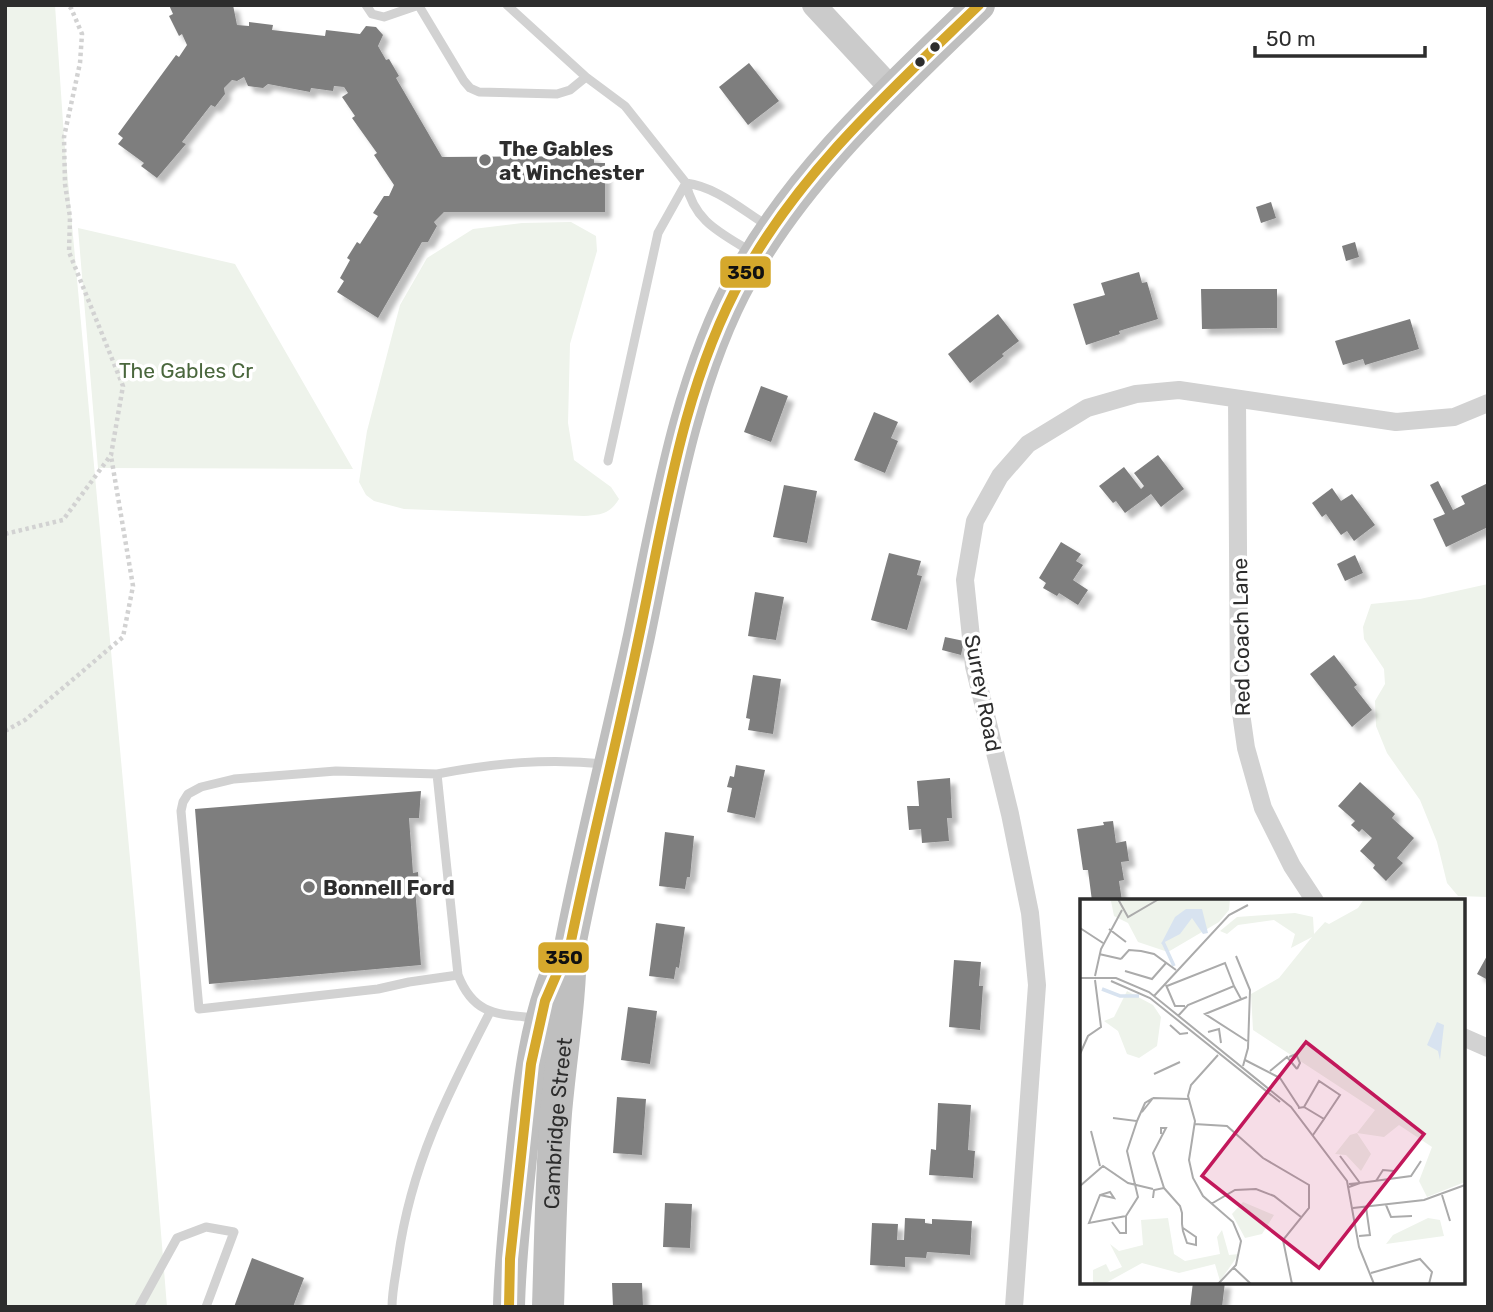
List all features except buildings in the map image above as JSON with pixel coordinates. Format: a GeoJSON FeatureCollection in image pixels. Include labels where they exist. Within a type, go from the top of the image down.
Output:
{"type":"FeatureCollection","features":[{"type":"Feature","properties":{"kind":"highway","name":"Cambridge Street"},"geometry":{"type":"LineString","coordinates":[[509,1307],[510,1259],[531,1064],[545,1001],[570,941],[662,528],[694,396],[706,360],[730,300],[764,242],[817,173],[892,89],[972,8]]}},
{"type":"Feature","properties":{"kind":"highway","name":"Cambridge Street"},"geometry":{"type":"LineString","coordinates":[[548,1307],[556,1110],[571,986],[570,941]]}},
{"type":"Feature","properties":{"kind":"street"},"geometry":{"type":"LineString","coordinates":[[815,6],[892,89]]}},
{"type":"Feature","properties":{"kind":"street","name":"Surrey Road"},"geometry":{"type":"LineString","coordinates":[[1014,1307],[1037,985],[1027,901],[1010,814],[974,666],[965,580],[975,521],[1000,476],[1028,444],[1087,408],[1136,394],[1179,390],[1396,422],[1454,417],[1488,403]]}},
{"type":"Feature","properties":{"kind":"street","name":"Red Coach Lane"},"geometry":{"type":"LineString","coordinates":[[1237,400],[1239,699],[1246,748],[1263,808],[1292,866],[1314,899]]}},
{"type":"Feature","properties":{"kind":"street"},"geometry":{"type":"LineString","coordinates":[[1465,1038],[1488,1048]]}},
{"type":"Feature","properties":{"kind":"lane"},"geometry":{"type":"LineString","coordinates":[[366,5],[372,14],[384,17],[419,6],[464,81],[474,90],[558,94],[570,90],[586,78]]}},
{"type":"Feature","properties":{"kind":"lane"},"geometry":{"type":"LineString","coordinates":[[507,5],[586,78],[631,112],[686,183],[690,200],[698,214],[714,229],[764,242]]}},
{"type":"Feature","properties":{"kind":"lane"},"geometry":{"type":"LineString","coordinates":[[686,183],[699,184],[713,190],[764,242]]}},
{"type":"Feature","properties":{"kind":"lane"},"geometry":{"type":"LineString","coordinates":[[608,461],[658,233],[686,183]]}},
{"type":"Feature","properties":{"kind":"lane"},"geometry":{"type":"LineString","coordinates":[[458,975],[378,989],[199,1009],[181,811],[188,794],[201,787],[234,779],[336,771],[437,774],[478,766],[539,760],[611,764]]}},
{"type":"Feature","properties":{"kind":"lane"},"geometry":{"type":"LineString","coordinates":[[437,774],[458,975],[476,1004],[490,1012],[541,1018]]}},
{"type":"Feature","properties":{"kind":"lane"},"geometry":{"type":"LineString","coordinates":[[392,1307],[411,1188],[430,1134],[490,1012]]}},
{"type":"Feature","properties":{"kind":"lane"},"geometry":{"type":"LineString","coordinates":[[139,1307],[177,1238],[206,1227],[234,1232],[206,1307]]}},
{"type":"Feature","properties":{"kind":"path"},"geometry":{"type":"LineString","coordinates":[[5,731],[25,720],[123,637],[133,586],[111,455],[123,386],[69,252],[70,217],[65,184],[64,137],[80,63],[82,34],[71,8],[67,5]]}},
{"type":"Feature","properties":{"kind":"path"},"geometry":{"type":"LineString","coordinates":[[5,534],[62,520],[111,455]]}},
{"type":"Feature","properties":{"kind":"green space"},"geometry":{"type":"Polygon","coordinates":[[[5,5],[55,5],[64,137],[136,924],[167,1307],[5,1307],[5,5]]]}},
{"type":"Feature","properties":{"kind":"green space"},"geometry":{"type":"Polygon","coordinates":[[[571,222],[596,236],[597,251],[570,344],[568,423],[574,460],[611,487],[619,499],[616,504],[604,513],[584,516],[404,509],[374,501],[366,495],[359,482],[367,431],[400,305],[427,258],[473,229],[522,223],[571,222]]]}},
{"type":"Feature","properties":{"kind":"green space","name":"The Gables Cr"},"geometry":{"type":"Polygon","coordinates":[[[78,228],[235,264],[353,469],[98,468],[78,228]]]}},
{"type":"Feature","properties":{"kind":"green space"},"geometry":{"type":"Polygon","coordinates":[[[1488,584],[1488,897],[1458,896],[1447,883],[1437,842],[1420,800],[1387,753],[1376,726],[1375,701],[1385,684],[1384,669],[1364,639],[1363,627],[1371,604],[1420,599],[1488,584]]]}},
{"type":"Feature","properties":{"kind":"transit line","name":"350"},"geometry":{"type":"LineString","coordinates":[[509,1307],[510,1259],[531,1064],[545,1001],[571,941],[631,674],[667,497],[690,406],[705,362],[722,318],[743,276],[792,201],[850,132],[979,5]]}},
{"type":"Feature","properties":{"kind":"place","name":"The Gables at Winchester"},"geometry":{"type":"Point","coordinates":[485,160]}},
{"type":"Feature","properties":{"kind":"place","name":"Bonnell Ford"},"geometry":{"type":"Point","coordinates":[309,887]}}]}
